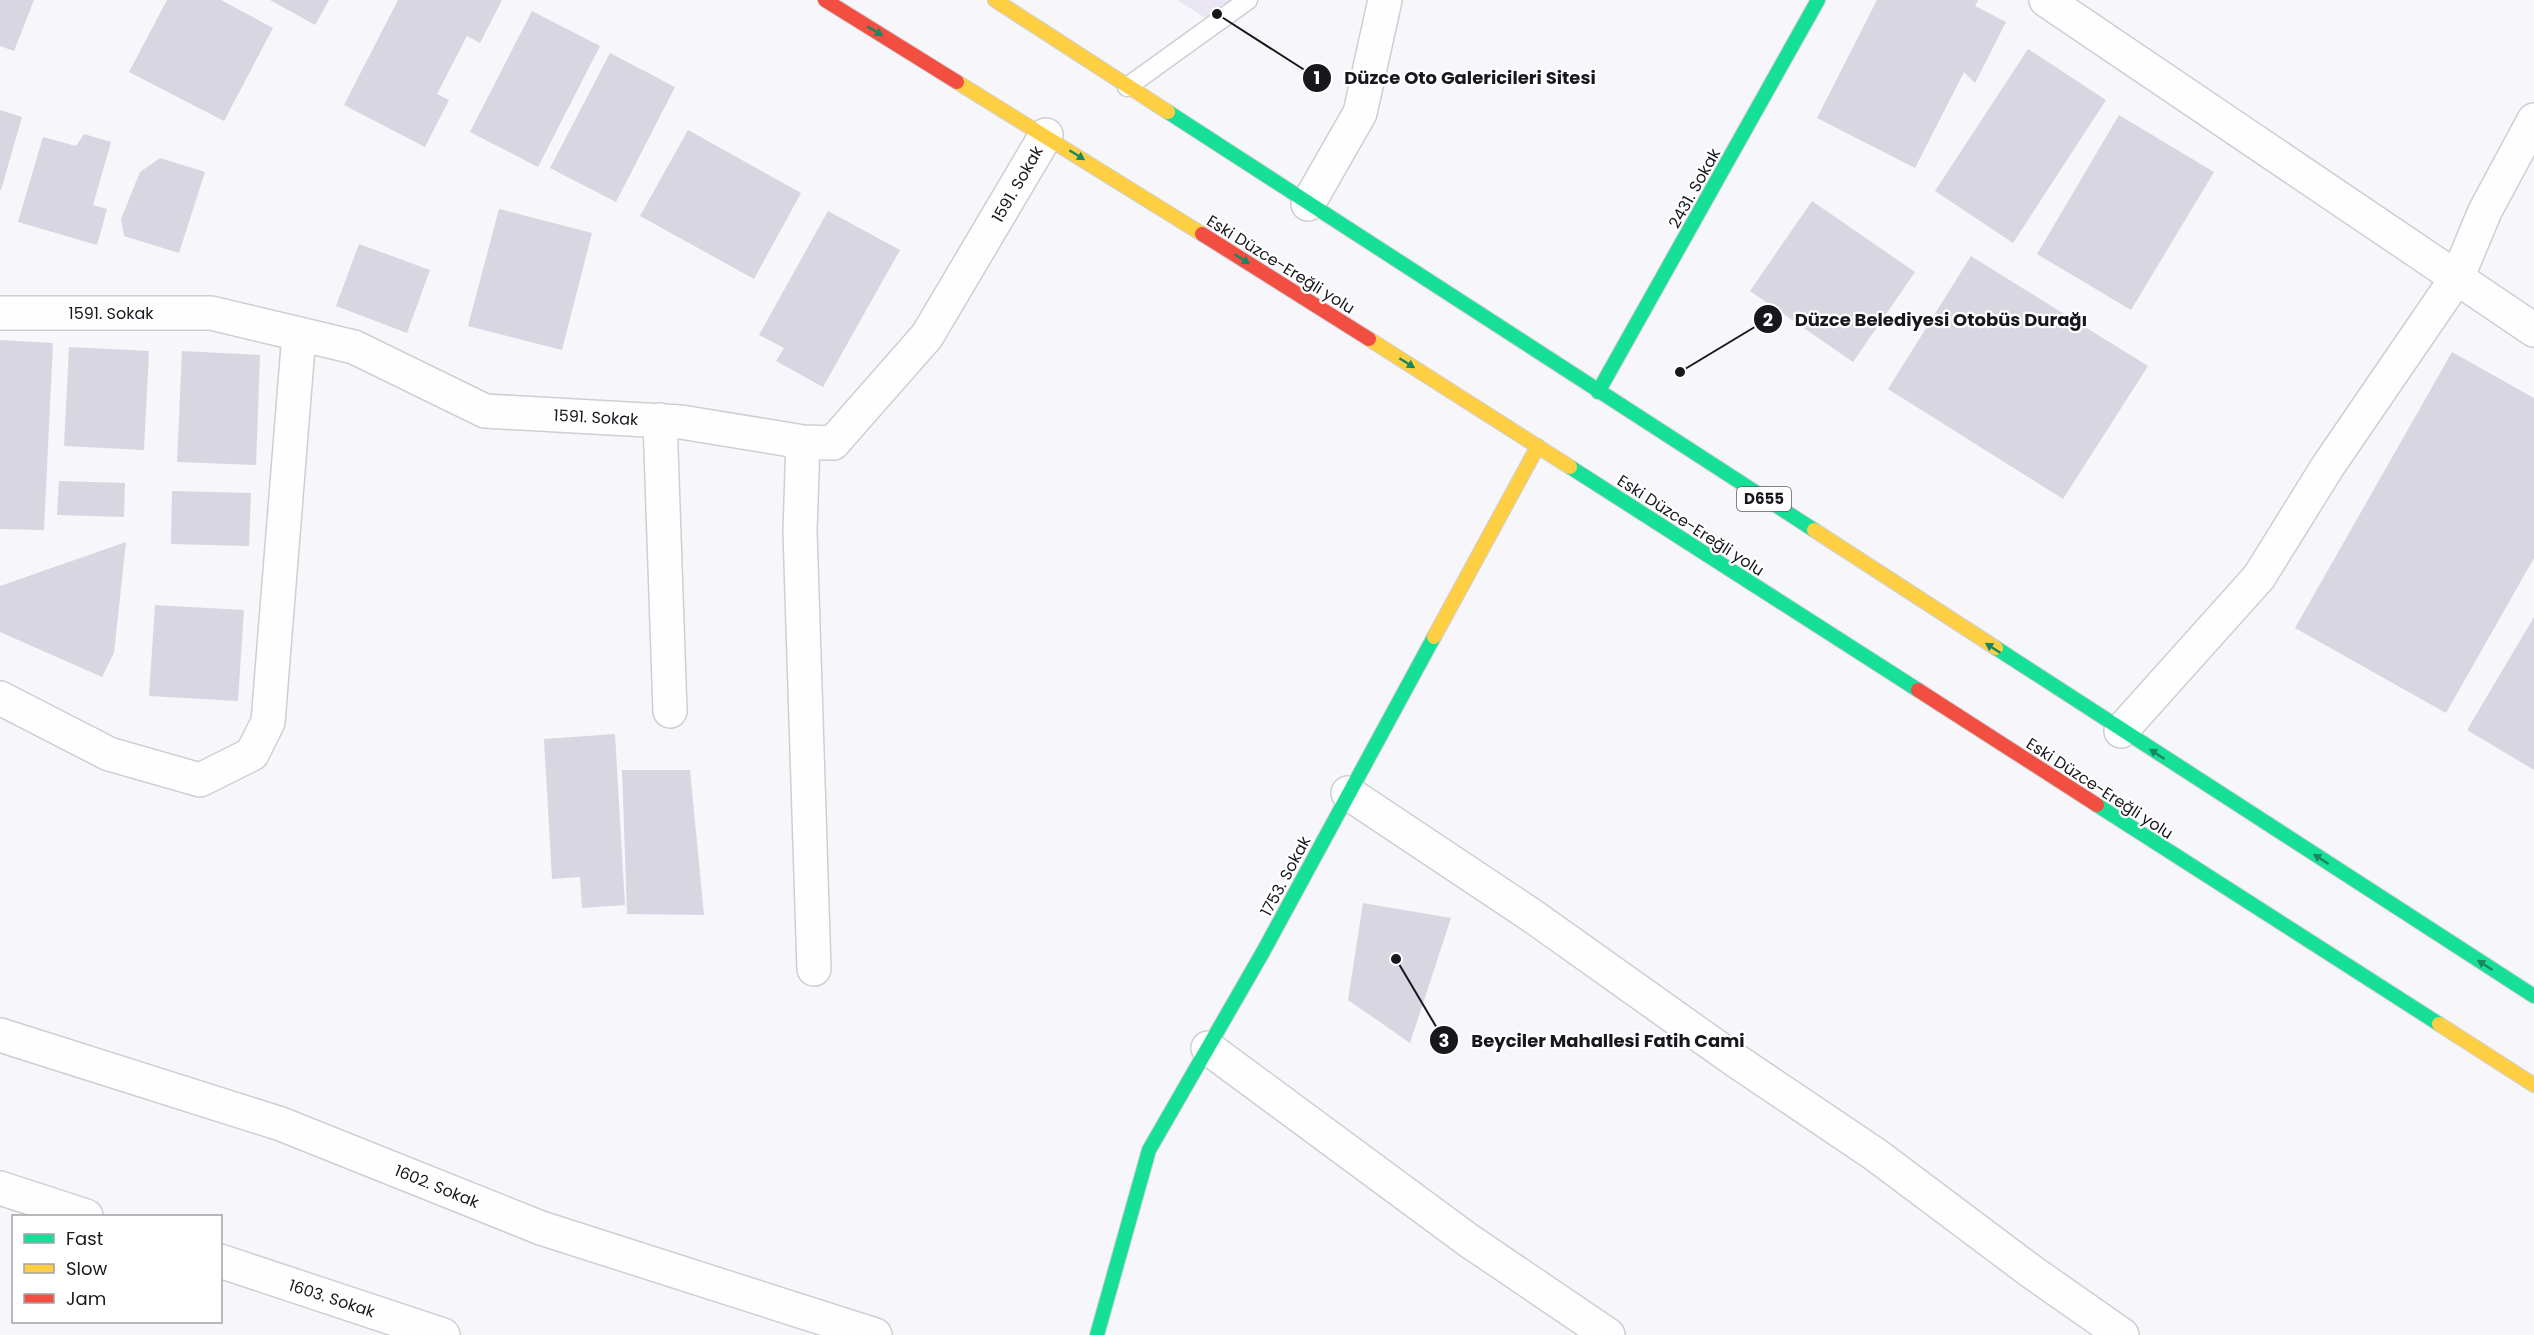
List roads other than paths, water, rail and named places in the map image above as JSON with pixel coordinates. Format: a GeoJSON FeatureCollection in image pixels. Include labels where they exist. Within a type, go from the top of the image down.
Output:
{"type":"FeatureCollection","features":[{"type":"Feature","properties":{"kind":"main road","name":"Eski Düzce-Ereğli yolu"},"geometry":{"type":"LineString","coordinates":[[825,0],[1046,135],[1538,446],[2534,1085]]}},
{"type":"Feature","properties":{"kind":"main road","name":"D655"},"geometry":{"type":"LineString","coordinates":[[995,0],[2121,731],[2534,996]]}},
{"type":"Feature","properties":{"kind":"main road","name":"2431. Sokak"},"geometry":{"type":"LineString","coordinates":[[1598,392],[1818,0]]}},
{"type":"Feature","properties":{"kind":"main road","name":"1753. Sokak"},"geometry":{"type":"LineString","coordinates":[[1098,1335],[1149,1150],[1208,1048],[1538,446]]}},
{"type":"Feature","properties":{"kind":"street"},"geometry":{"type":"LineString","coordinates":[[1308,204],[1360,114],[1385,0]]}},
{"type":"Feature","properties":{"kind":"street"},"geometry":{"type":"LineString","coordinates":[[2046,0],[2534,330]]}},
{"type":"Feature","properties":{"kind":"street"},"geometry":{"type":"LineString","coordinates":[[2121,731],[2259,577],[2334,456],[2457,276],[2485,212],[2534,120]]}},
{"type":"Feature","properties":{"kind":"street","name":"1591. Sokak"},"geometry":{"type":"LineString","coordinates":[[0,313],[211,313],[354,347],[485,411],[660,420],[803,442],[833,443],[927,336],[1046,135]]}},
{"type":"Feature","properties":{"kind":"street"},"geometry":{"type":"LineString","coordinates":[[0,698],[109,754],[200,780],[252,754],[268,722],[299,334]]}},
{"type":"Feature","properties":{"kind":"street"},"geometry":{"type":"LineString","coordinates":[[660,420],[670,711]]}},
{"type":"Feature","properties":{"kind":"street"},"geometry":{"type":"LineString","coordinates":[[803,442],[800,531],[814,969]]}},
{"type":"Feature","properties":{"kind":"street"},"geometry":{"type":"LineString","coordinates":[[1348,793],[1531,915],[1735,1060],[1876,1155],[2032,1272],[2122,1335]]}},
{"type":"Feature","properties":{"kind":"street","name":"1602. Sokak"},"geometry":{"type":"LineString","coordinates":[[0,1035],[281,1124],[541,1228],[875,1335]]}},
{"type":"Feature","properties":{"kind":"street"},"geometry":{"type":"LineString","coordinates":[[1208,1048],[1468,1240],[1608,1335]]}},
{"type":"Feature","properties":{"kind":"street"},"geometry":{"type":"LineString","coordinates":[[0,1188],[83,1215]]}},
{"type":"Feature","properties":{"kind":"street","name":"1603. Sokak"},"geometry":{"type":"LineString","coordinates":[[222,1262],[443,1335]]}},
{"type":"Feature","properties":{"kind":"lane"},"geometry":{"type":"LineString","coordinates":[[1127,87],[1248,0]]}},
{"type":"Feature","properties":{"kind":"place","name":"Düzce Oto Galericileri Sitesi"},"geometry":{"type":"Point","coordinates":[1217,14]}},
{"type":"Feature","properties":{"kind":"place","name":"Düzce Belediyesi Otobüs Durağı"},"geometry":{"type":"Point","coordinates":[1680,372]}},
{"type":"Feature","properties":{"kind":"place","name":"Beyciler Mahallesi Fatih Cami"},"geometry":{"type":"Point","coordinates":[1396,959]}}]}
